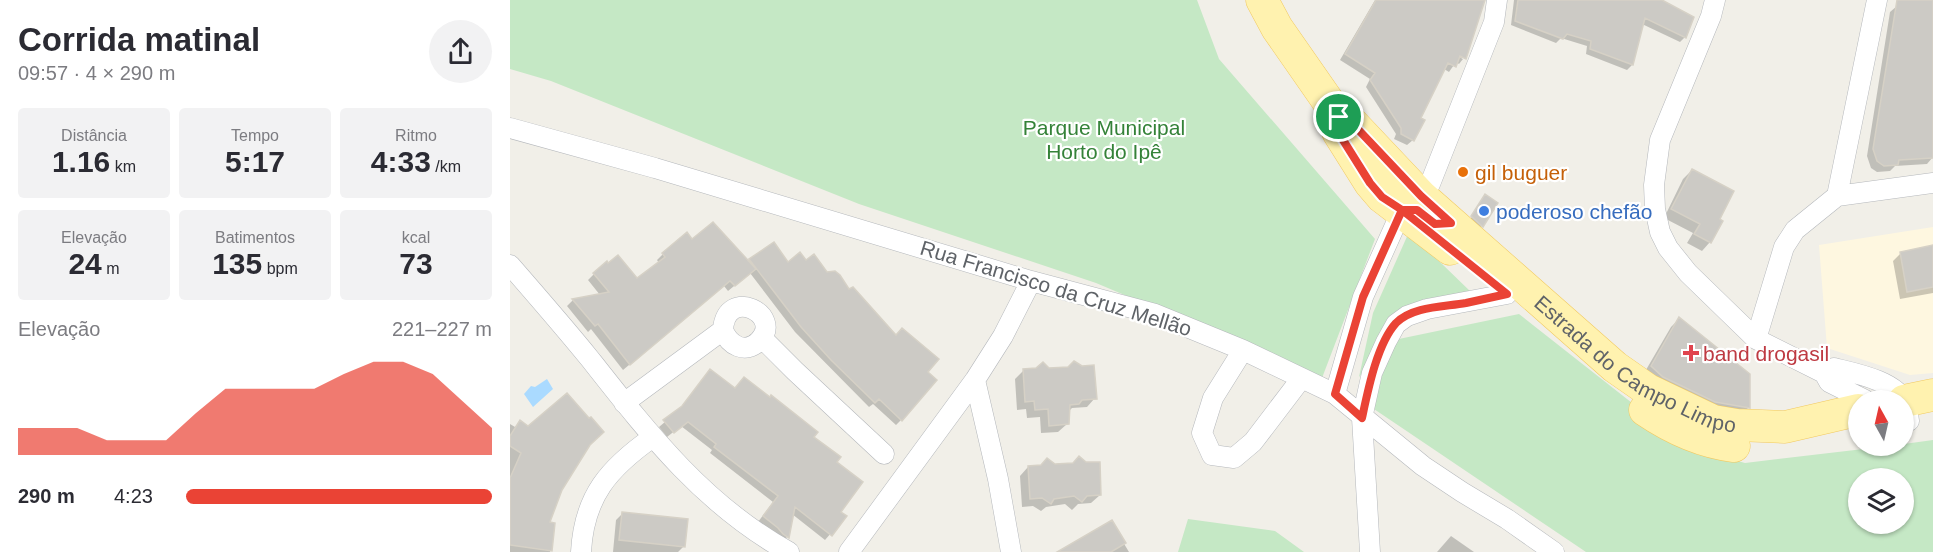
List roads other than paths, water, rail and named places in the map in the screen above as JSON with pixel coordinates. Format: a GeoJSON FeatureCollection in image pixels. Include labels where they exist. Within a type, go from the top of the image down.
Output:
{"type":"FeatureCollection","features":[{"type":"Feature","properties":{"kind":"main road","name":"Estrada do Campo Limpo"},"geometry":{"type":"LineString","coordinates":[[1262,0],[1277,28],[1339,117],[1338,132],[1370,183],[1382,197],[1412,203],[1451,223],[1615,367],[1648,390],[1713,421],[1737,425],[1785,427],[1848,412]]}},
{"type":"Feature","properties":{"kind":"main road","name":"Estrada do Campo Limpo"},"geometry":{"type":"LineString","coordinates":[[1412,203],[1507,294],[1629,400],[1667,425],[1689,436],[1721,444],[1760,448],[1777,447],[1848,433]]}},
{"type":"Feature","properties":{"kind":"street"},"geometry":{"type":"LineString","coordinates":[[1335,394],[1363,297],[1412,203],[1430,184],[1494,22],[1497,0]]}},
{"type":"Feature","properties":{"kind":"street"},"geometry":{"type":"LineString","coordinates":[[1715,0],[1711,16],[1660,140],[1654,185],[1655,209],[1660,232],[1668,248],[1688,273],[1756,339],[1824,373],[1829,382],[1848,392]]}},
{"type":"Feature","properties":{"kind":"street"},"geometry":{"type":"LineString","coordinates":[[1837,196],[1877,0]]}},
{"type":"Feature","properties":{"kind":"street","name":"Rua Francisco da Cruz Mellão"},"geometry":{"type":"LineString","coordinates":[[510,128],[1155,314],[1243,350],[1335,394],[1423,466],[1554,552]]}},
{"type":"Feature","properties":{"kind":"street"},"geometry":{"type":"LineString","coordinates":[[1756,339],[1784,247],[1796,230],[1837,196],[1933,183]]}},
{"type":"Feature","properties":{"kind":"street"},"geometry":{"type":"LineString","coordinates":[[510,265],[624,403],[698,486],[759,535],[789,552]]}},
{"type":"Feature","properties":{"kind":"street"},"geometry":{"type":"LineString","coordinates":[[849,552],[975,380],[1003,336],[1031,280]]}},
{"type":"Feature","properties":{"kind":"street"},"geometry":{"type":"LineString","coordinates":[[1370,552],[1362,418],[1372,373],[1380,353],[1396,324],[1407,316],[1427,309],[1507,294]]}},
{"type":"Feature","properties":{"kind":"street"},"geometry":{"type":"LineString","coordinates":[[744,306],[760,313],[765,330],[762,338],[756,344],[748,348],[740,348],[726,338],[723,330],[728,313],[744,306]]}},
{"type":"Feature","properties":{"kind":"street"},"geometry":{"type":"LineString","coordinates":[[624,403],[723,330]]}},
{"type":"Feature","properties":{"kind":"street"},"geometry":{"type":"LineString","coordinates":[[762,338],[884,454]]}},
{"type":"Feature","properties":{"kind":"street"},"geometry":{"type":"LineString","coordinates":[[1243,350],[1213,398],[1202,433],[1212,454],[1234,458],[1253,442],[1301,379]]}},
{"type":"Feature","properties":{"kind":"street"},"geometry":{"type":"LineString","coordinates":[[1824,373],[1834,368],[1878,381],[1896,391],[1915,410]]}},
{"type":"Feature","properties":{"kind":"street"},"geometry":{"type":"LineString","coordinates":[[975,380],[998,479],[1011,552]]}},
{"type":"Feature","properties":{"kind":"street"},"geometry":{"type":"LineString","coordinates":[[581,552],[582,535],[590,507],[605,480],[620,462],[653,437]]}},
{"type":"Feature","properties":{"kind":"water"},"geometry":{"type":"Polygon","coordinates":[[[547,379],[553,389],[533,407],[524,394],[531,386],[535,387],[547,379]]]}},
{"type":"Feature","properties":{"kind":"place","name":"gil buguer"},"geometry":{"type":"Point","coordinates":[1463,172]}},
{"type":"Feature","properties":{"kind":"place","name":"poderoso chefão"},"geometry":{"type":"Point","coordinates":[1484,211]}},
{"type":"Feature","properties":{"kind":"place","name":"band drogasil"},"geometry":{"type":"Point","coordinates":[1691,353]}},
{"type":"Feature","properties":{"kind":"park label","name":"Parque Municipal Horto do Ipê"},"geometry":{"type":"Point","coordinates":[1104,139]}}]}
